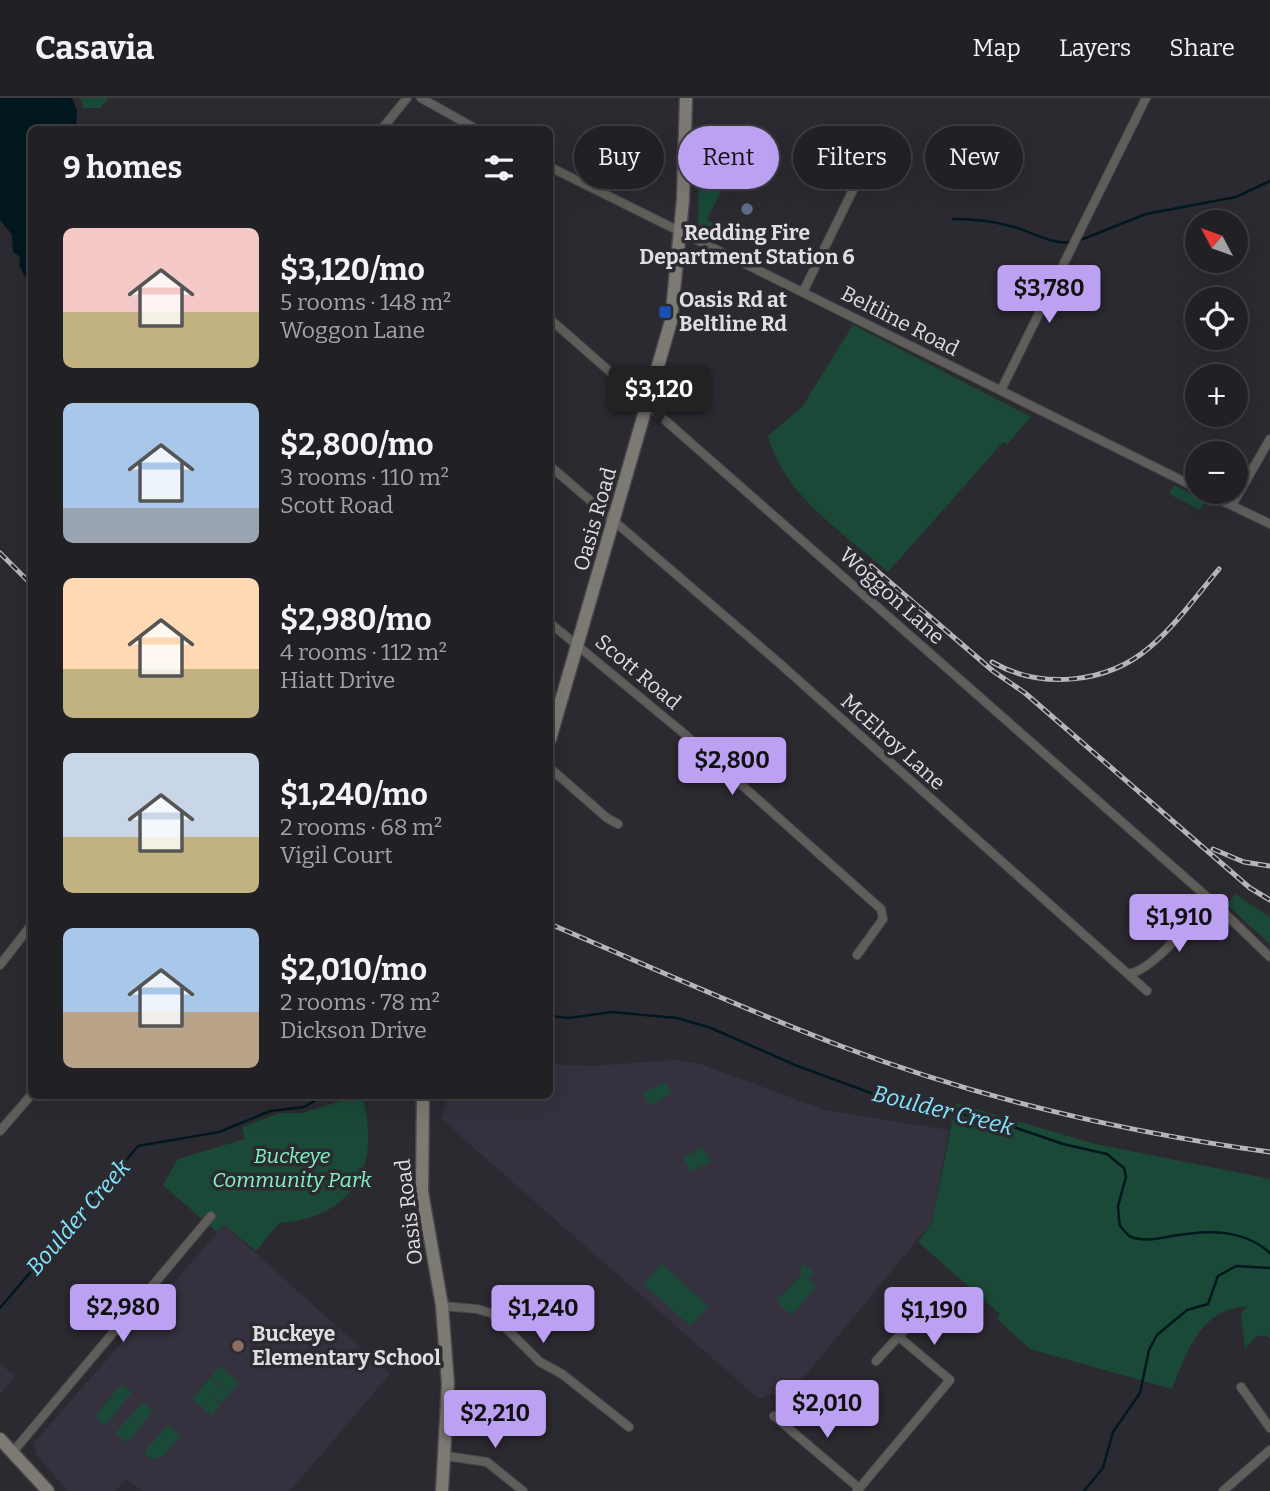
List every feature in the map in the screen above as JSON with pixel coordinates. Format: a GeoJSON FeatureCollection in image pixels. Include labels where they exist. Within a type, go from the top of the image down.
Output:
{"type":"FeatureCollection","features":[{"type":"Feature","properties":{"kind":"main road","name":"Oasis Road"},"geometry":{"type":"LineString","coordinates":[[553,729],[648,406],[674,305],[681,230],[685,98]]}},
{"type":"Feature","properties":{"kind":"main road","name":"Oasis Road"},"geometry":{"type":"LineString","coordinates":[[423,1099],[422,1192],[442,1307],[448,1384],[442,1491]]}},
{"type":"Feature","properties":{"kind":"main road"},"geometry":{"type":"LineString","coordinates":[[0,1439],[48,1491]]}},
{"type":"Feature","properties":{"kind":"street"},"geometry":{"type":"LineString","coordinates":[[384,126],[407,98]]}},
{"type":"Feature","properties":{"kind":"street"},"geometry":{"type":"LineString","coordinates":[[421,98],[471,126]]}},
{"type":"Feature","properties":{"kind":"street"},"geometry":{"type":"LineString","coordinates":[[1001,390],[1146,98]]}},
{"type":"Feature","properties":{"kind":"street","name":"Beltline Road"},"geometry":{"type":"LineString","coordinates":[[553,168],[1185,482]]}},
{"type":"Feature","properties":{"kind":"street"},"geometry":{"type":"LineString","coordinates":[[803,292],[853,189]]}},
{"type":"Feature","properties":{"kind":"street","name":"Woggon Lane"},"geometry":{"type":"LineString","coordinates":[[553,321],[1210,900],[1270,957]]}},
{"type":"Feature","properties":{"kind":"street"},"geometry":{"type":"LineString","coordinates":[[1270,439],[1232,505],[1270,524]]}},
{"type":"Feature","properties":{"kind":"street","name":"McElroy Lane"},"geometry":{"type":"LineString","coordinates":[[553,469],[778,662],[1147,991]]}},
{"type":"Feature","properties":{"kind":"street","name":"Scott Road"},"geometry":{"type":"LineString","coordinates":[[553,625],[579,644],[881,909],[883,919],[857,955]]}},
{"type":"Feature","properties":{"kind":"street"},"geometry":{"type":"LineString","coordinates":[[553,771],[607,818],[618,824]]}},
{"type":"Feature","properties":{"kind":"street"},"geometry":{"type":"LineString","coordinates":[[1128,974],[1138,973],[1153,961],[1210,900]]}},
{"type":"Feature","properties":{"kind":"street"},"geometry":{"type":"LineString","coordinates":[[0,965],[28,929]]}},
{"type":"Feature","properties":{"kind":"street"},"geometry":{"type":"LineString","coordinates":[[0,1131],[28,1099]]}},
{"type":"Feature","properties":{"kind":"street"},"geometry":{"type":"LineString","coordinates":[[12,1453],[211,1216]]}},
{"type":"Feature","properties":{"kind":"street"},"geometry":{"type":"LineString","coordinates":[[442,1307],[477,1308],[495,1316],[540,1362],[562,1374],[629,1427]]}},
{"type":"Feature","properties":{"kind":"street"},"geometry":{"type":"LineString","coordinates":[[876,1361],[921,1312]]}},
{"type":"Feature","properties":{"kind":"street"},"geometry":{"type":"LineString","coordinates":[[774,1416],[858,1489],[950,1380],[899,1337]]}},
{"type":"Feature","properties":{"kind":"street"},"geometry":{"type":"LineString","coordinates":[[1241,1387],[1270,1428]]}},
{"type":"Feature","properties":{"kind":"street"},"geometry":{"type":"LineString","coordinates":[[1223,1491],[1270,1450]]}},
{"type":"Feature","properties":{"kind":"street"},"geometry":{"type":"LineString","coordinates":[[446,1456],[487,1462],[523,1491]]}},
{"type":"Feature","properties":{"kind":"shaded area"},"geometry":{"type":"Polygon","coordinates":[[[675,1060],[697,1063],[825,1110],[949,1130],[932,1222],[783,1403],[772,1394],[759,1399],[441,1119],[447,1099],[553,1099],[553,1064],[591,1066],[675,1060]]]}},
{"type":"Feature","properties":{"kind":"shaded area","name":"Buckeye Elementary School"},"geometry":{"type":"Polygon","coordinates":[[[224,1225],[390,1374],[290,1491],[142,1491],[127,1479],[115,1491],[67,1491],[36,1454],[34,1443],[224,1225]]]}},
{"type":"Feature","properties":{"kind":"shaded area"},"geometry":{"type":"Polygon","coordinates":[[[0,1364],[15,1376],[0,1394],[0,1364]]]}},
{"type":"Feature","properties":{"kind":"green space"},"geometry":{"type":"Polygon","coordinates":[[[80,98],[109,98],[100,108],[84,108],[80,98]]]}},
{"type":"Feature","properties":{"kind":"green space"},"geometry":{"type":"Polygon","coordinates":[[[699,189],[722,189],[707,219],[715,225],[711,235],[700,229],[699,189]]]}},
{"type":"Feature","properties":{"kind":"green space"},"geometry":{"type":"Polygon","coordinates":[[[853,325],[1031,417],[1007,444],[1003,442],[888,572],[835,528],[802,496],[776,458],[768,436],[802,407],[853,325]]]}},
{"type":"Feature","properties":{"kind":"green space"},"geometry":{"type":"Polygon","coordinates":[[[1174,485],[1185,491],[1185,502],[1169,494],[1174,485]]]}},
{"type":"Feature","properties":{"kind":"green space"},"geometry":{"type":"Polygon","coordinates":[[[1188,504],[1203,504],[1200,510],[1188,504]]]}},
{"type":"Feature","properties":{"kind":"green space"},"geometry":{"type":"Polygon","coordinates":[[[1235,894],[1270,917],[1270,944],[1227,905],[1235,894]]]}},
{"type":"Feature","properties":{"kind":"green space"},"geometry":{"type":"Polygon","coordinates":[[[665,1082],[672,1093],[650,1106],[643,1093],[665,1082]]]}},
{"type":"Feature","properties":{"kind":"green space","name":"Buckeye Community Park"},"geometry":{"type":"Polygon","coordinates":[[[347,1099],[363,1099],[368,1144],[364,1165],[356,1184],[343,1199],[326,1211],[305,1219],[279,1223],[256,1251],[224,1225],[217,1232],[163,1185],[178,1159],[245,1139],[242,1127],[280,1113],[302,1113],[347,1099]]]}},
{"type":"Feature","properties":{"kind":"green space"},"geometry":{"type":"Polygon","coordinates":[[[956,1103],[1095,1144],[1270,1179],[1270,1338],[1265,1335],[1255,1337],[1245,1349],[1241,1313],[1248,1306],[1218,1315],[1207,1323],[1190,1346],[1172,1389],[1030,1349],[997,1319],[1000,1314],[918,1242],[932,1222],[956,1103]]]}},
{"type":"Feature","properties":{"kind":"green space"},"geometry":{"type":"Polygon","coordinates":[[[703,1146],[711,1161],[691,1172],[683,1158],[703,1146]]]}},
{"type":"Feature","properties":{"kind":"green space"},"geometry":{"type":"Polygon","coordinates":[[[662,1264],[708,1306],[691,1326],[643,1284],[662,1264]]]}},
{"type":"Feature","properties":{"kind":"green space"},"geometry":{"type":"Polygon","coordinates":[[[804,1264],[814,1272],[808,1279],[817,1287],[791,1315],[776,1301],[802,1274],[800,1269],[804,1264]]]}},
{"type":"Feature","properties":{"kind":"green space"},"geometry":{"type":"Polygon","coordinates":[[[220,1366],[239,1383],[231,1393],[211,1377],[220,1366]]]}},
{"type":"Feature","properties":{"kind":"green space"},"geometry":{"type":"Polygon","coordinates":[[[210,1378],[230,1394],[221,1404],[205,1391],[220,1405],[212,1416],[192,1399],[210,1378]]]}},
{"type":"Feature","properties":{"kind":"green space"},"geometry":{"type":"Polygon","coordinates":[[[121,1385],[132,1392],[104,1426],[95,1416],[121,1385]]]}},
{"type":"Feature","properties":{"kind":"green space"},"geometry":{"type":"Polygon","coordinates":[[[143,1402],[153,1411],[127,1443],[115,1433],[143,1402]]]}},
{"type":"Feature","properties":{"kind":"green space"},"geometry":{"type":"Polygon","coordinates":[[[168,1425],[181,1436],[161,1458],[151,1459],[144,1452],[168,1425]]]}},
{"type":"Feature","properties":{"kind":"water"},"geometry":{"type":"Polygon","coordinates":[[[0,98],[72,98],[77,110],[76,126],[28,126],[28,277],[25,277],[19,265],[20,257],[13,252],[12,235],[0,220],[0,98]]]}},
{"type":"Feature","properties":{"kind":"waterway"},"geometry":{"type":"LineString","coordinates":[[1078,241],[1146,214],[1236,197],[1270,181]]}},
{"type":"Feature","properties":{"kind":"waterway"},"geometry":{"type":"LineString","coordinates":[[953,219],[999,223],[1049,240],[1072,242]]}},
{"type":"Feature","properties":{"kind":"waterway","name":"Boulder Creek"},"geometry":{"type":"LineString","coordinates":[[553,1016],[569,1018],[612,1012],[677,1018],[711,1028],[795,1065],[887,1099],[999,1122],[1063,1144],[1107,1154],[1124,1168],[1126,1177],[1118,1206],[1119,1220],[1120,1226],[1129,1236],[1150,1239],[1223,1233],[1248,1239],[1270,1253]]}},
{"type":"Feature","properties":{"kind":"waterway","name":"Boulder Creek"},"geometry":{"type":"LineString","coordinates":[[0,1308],[138,1146],[219,1132],[270,1111],[304,1107],[318,1099]]}},
{"type":"Feature","properties":{"kind":"waterway"},"geometry":{"type":"LineString","coordinates":[[1084,1491],[1103,1468],[1113,1432],[1140,1393],[1149,1350],[1157,1335],[1187,1310],[1208,1304],[1218,1276],[1236,1266],[1270,1268]]}},
{"type":"Feature","properties":{"kind":"railway"},"geometry":{"type":"LineString","coordinates":[[0,553],[28,581]]}},
{"type":"Feature","properties":{"kind":"railway"},"geometry":{"type":"LineString","coordinates":[[871,566],[993,671],[1025,693],[1250,888],[1270,900]]}},
{"type":"Feature","properties":{"kind":"railway"},"geometry":{"type":"LineString","coordinates":[[992,662],[1031,677],[1052,679],[1073,679],[1114,669],[1133,659],[1160,638],[1219,569]]}},
{"type":"Feature","properties":{"kind":"railway"},"geometry":{"type":"LineString","coordinates":[[1213,849],[1244,862],[1270,866]]}},
{"type":"Feature","properties":{"kind":"railway"},"geometry":{"type":"LineString","coordinates":[[553,925],[802,1031],[943,1081],[1105,1123],[1270,1152]]}},
{"type":"Feature","properties":{"kind":"place","name":"Redding Fire Department Station 6"},"geometry":{"type":"Point","coordinates":[747,209]}},
{"type":"Feature","properties":{"kind":"place","name":"Oasis Rd at Beltline Rd"},"geometry":{"type":"Point","coordinates":[665,312]}},
{"type":"Feature","properties":{"kind":"place","name":"Buckeye Elementary School"},"geometry":{"type":"Point","coordinates":[238,1346]}}]}
